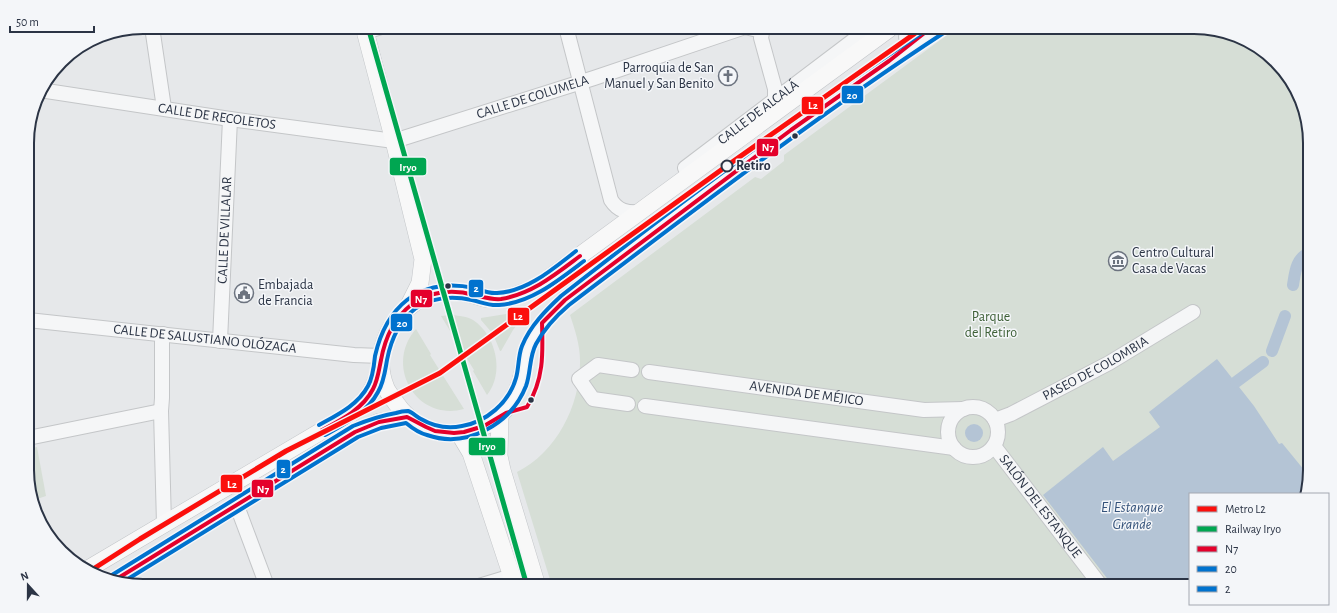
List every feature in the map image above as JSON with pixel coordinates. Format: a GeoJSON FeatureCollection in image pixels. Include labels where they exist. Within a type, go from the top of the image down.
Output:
{"type":"FeatureCollection","features":[{"type":"Feature","properties":{"kind":"main road"},"geometry":{"type":"LineString","coordinates":[[92,566],[352,413],[371,394],[376,384],[384,342],[390,328],[408,307],[420,283],[423,259],[394,141],[371,34]]}},
{"type":"Feature","properties":{"kind":"main road","name":"CALLE DE ALCALÁ"},"geometry":{"type":"LineString","coordinates":[[408,307],[427,296],[441,292],[451,291],[471,294],[488,299],[500,299],[516,296],[537,287],[882,34]]}},
{"type":"Feature","properties":{"kind":"main road","name":"CALLE DE ALCALÁ"},"geometry":{"type":"LineString","coordinates":[[775,143],[781,133],[794,120],[907,34]]}},
{"type":"Feature","properties":{"kind":"main road","name":"CALLE DE ALCALÁ"},"geometry":{"type":"LineString","coordinates":[[407,418],[420,426],[433,431],[459,433],[474,430],[486,425],[500,415],[513,400],[520,383],[525,355],[530,343],[542,323],[565,300],[775,143],[889,61],[923,34]]}},
{"type":"Feature","properties":{"kind":"main road"},"geometry":{"type":"LineString","coordinates":[[889,61],[931,34]]}},
{"type":"Feature","properties":{"kind":"main road"},"geometry":{"type":"LineString","coordinates":[[121,577],[355,432],[379,422],[407,418],[386,388],[381,360]]}},
{"type":"Feature","properties":{"kind":"main road"},"geometry":{"type":"LineString","coordinates":[[500,415],[499,456],[535,579]]}},
{"type":"Feature","properties":{"kind":"main road"},"geometry":{"type":"LineString","coordinates":[[459,433],[471,453],[512,579]]}},
{"type":"Feature","properties":{"kind":"street"},"geometry":{"type":"LineString","coordinates":[[153,34],[164,108]]}},
{"type":"Feature","properties":{"kind":"street"},"geometry":{"type":"LineString","coordinates":[[568,34],[611,200],[617,208],[623,211],[632,213],[646,208]]}},
{"type":"Feature","properties":{"kind":"street","name":"CALLE DE COLUMELA"},"geometry":{"type":"LineString","coordinates":[[394,141],[580,82],[724,34]]}},
{"type":"Feature","properties":{"kind":"street"},"geometry":{"type":"LineString","coordinates":[[761,34],[761,38],[775,89],[775,100]]}},
{"type":"Feature","properties":{"kind":"street","name":"CALLE DE ALCALÁ"},"geometry":{"type":"LineString","coordinates":[[646,208],[660,188],[862,34]]}},
{"type":"Feature","properties":{"kind":"street","name":"CALLE DE RECOLETOS"},"geometry":{"type":"LineString","coordinates":[[47,91],[230,119],[394,141]]}},
{"type":"Feature","properties":{"kind":"street","name":"CALLE DE VILLALAR"},"geometry":{"type":"LineString","coordinates":[[220,341],[230,119]]}},
{"type":"Feature","properties":{"kind":"street","name":"PASEO DE COLOMBIA"},"geometry":{"type":"LineString","coordinates":[[995,420],[1011,414],[1109,363],[1193,312]]}},
{"type":"Feature","properties":{"kind":"street","name":"CALLE DE SALUSTIANO OLÓZAGA"},"geometry":{"type":"LineString","coordinates":[[34,321],[354,355],[381,360]]}},
{"type":"Feature","properties":{"kind":"street"},"geometry":{"type":"LineString","coordinates":[[163,334],[161,411],[164,524]]}},
{"type":"Feature","properties":{"kind":"street"},"geometry":{"type":"LineString","coordinates":[[628,404],[592,399],[579,379],[598,365],[632,370]]}},
{"type":"Feature","properties":{"kind":"street","name":"AVENIDA DE MÉJICO"},"geometry":{"type":"LineString","coordinates":[[649,372],[924,410],[964,409]]}},
{"type":"Feature","properties":{"kind":"street"},"geometry":{"type":"LineString","coordinates":[[645,406],[954,448]]}},
{"type":"Feature","properties":{"kind":"street"},"geometry":{"type":"LineString","coordinates":[[978,408],[990,414],[995,420],[998,433],[994,446],[986,454],[976,457],[965,456],[960,454],[949,440],[949,428],[954,416],[964,409],[978,408]]}},
{"type":"Feature","properties":{"kind":"street"},"geometry":{"type":"LineString","coordinates":[[34,437],[161,411]]}},
{"type":"Feature","properties":{"kind":"street","name":"SALÓN DEL ESTANQUE"},"geometry":{"type":"LineString","coordinates":[[994,446],[1096,579]]}},
{"type":"Feature","properties":{"kind":"street"},"geometry":{"type":"LineString","coordinates":[[237,506],[264,579]]}},
{"type":"Feature","properties":{"kind":"green space","name":"Parque del Retiro"},"geometry":{"type":"Polygon","coordinates":[[[948,34],[1201,34],[1236,42],[1248,49],[1271,66],[1288,88],[1295,101],[1302,129],[1303,477],[1300,493],[1189,493],[1189,579],[550,579],[517,472],[544,452],[564,425],[571,410],[579,377],[580,354],[570,315],[755,177],[761,179],[784,161],[784,155],[948,34]]]}},
{"type":"Feature","properties":{"kind":"green space"},"geometry":{"type":"Polygon","coordinates":[[[525,307],[528,310],[500,351],[493,334],[481,318],[506,314],[525,307]]]}},
{"type":"Feature","properties":{"kind":"green space"},"geometry":{"type":"Polygon","coordinates":[[[452,315],[466,317],[473,320],[481,327],[492,345],[497,366],[496,376],[493,386],[487,395],[473,371],[474,370],[441,316],[452,315]]]}},
{"type":"Feature","properties":{"kind":"green space"},"geometry":{"type":"Polygon","coordinates":[[[416,329],[431,354],[430,355],[464,409],[447,411],[432,407],[419,399],[410,387],[404,374],[403,359],[407,343],[416,329]]]}},
{"type":"Feature","properties":{"kind":"green space"},"geometry":{"type":"Polygon","coordinates":[[[37,447],[46,496],[38,499],[35,484],[34,448],[37,447]]]}},
{"type":"Feature","properties":{"kind":"water","name":"El Estanque Grande"},"geometry":{"type":"Polygon","coordinates":[[[1217,359],[1254,406],[1279,444],[1282,443],[1303,469],[1301,491],[1300,493],[1189,493],[1189,579],[1108,579],[1043,495],[1103,447],[1113,461],[1160,427],[1149,412],[1217,359]]]}},
{"type":"Feature","properties":{"kind":"water"},"geometry":{"type":"Polygon","coordinates":[[[970,424],[978,424],[983,429],[981,440],[978,442],[970,442],[965,437],[965,429],[970,424]]]}},
{"type":"Feature","properties":{"kind":"waterway"},"geometry":{"type":"LineString","coordinates":[[1293,285],[1299,262],[1303,256]]}},
{"type":"Feature","properties":{"kind":"waterway"},"geometry":{"type":"LineString","coordinates":[[1272,351],[1285,316]]}},
{"type":"Feature","properties":{"kind":"waterway"},"geometry":{"type":"LineString","coordinates":[[1236,382],[1263,362]]}},
{"type":"Feature","properties":{"kind":"metro line","name":"L2"},"geometry":{"type":"LineString","coordinates":[[95,568],[286,451],[440,373],[728,165],[914,34]]}},
{"type":"Feature","properties":{"kind":"rail line","name":"Iryo"},"geometry":{"type":"LineString","coordinates":[[370,34],[525,579]]}},
{"type":"Feature","properties":{"kind":"transit line","name":"2"},"geometry":{"type":"LineString","coordinates":[[113,574],[353,426],[379,417],[406,411],[430,423],[446,427],[457,427],[471,424],[488,416],[502,403],[513,387],[521,350],[529,332],[544,313],[561,296],[743,157],[836,91],[920,34]]}},
{"type":"Feature","properties":{"kind":"transit line","name":"N7"},"geometry":{"type":"LineString","coordinates":[[121,577],[355,432],[379,422],[407,417],[435,431],[454,433],[464,432],[484,426],[506,413],[527,407],[537,386],[541,366],[542,323],[565,300],[791,130],[889,61],[923,34]]}},
{"type":"Feature","properties":{"kind":"transit line","name":"20"},"geometry":{"type":"LineString","coordinates":[[129,578],[358,437],[381,428],[406,423],[424,434],[442,438],[457,439],[472,436],[499,422],[510,412],[519,400],[526,386],[532,354],[539,338],[559,314],[569,305],[802,131],[942,34]]}},
{"type":"Feature","properties":{"kind":"transit line","name":"2"},"geometry":{"type":"LineString","coordinates":[[319,425],[346,409],[364,393],[371,379],[375,356],[386,325],[395,312],[407,300],[423,291],[439,286],[465,286],[491,293],[508,292],[540,278],[576,251]]}},
{"type":"Feature","properties":{"kind":"transit line","name":"N7"},"geometry":{"type":"LineString","coordinates":[[322,430],[351,413],[369,396],[376,382],[385,344],[391,330],[399,316],[418,300],[441,292],[458,292],[501,299],[523,293],[533,288],[562,270],[580,256]]}},
{"type":"Feature","properties":{"kind":"transit line","name":"20"},"geometry":{"type":"LineString","coordinates":[[325,435],[355,417],[368,406],[380,388],[383,380],[393,338],[400,325],[416,308],[423,304],[443,298],[465,299],[492,305],[522,300],[565,276],[584,261]]}},
{"type":"Feature","properties":{"kind":"place","name":"Parroquia de San Manuel y San Benito"},"geometry":{"type":"Point","coordinates":[728,76]}},
{"type":"Feature","properties":{"kind":"place","name":"Retiro"},"geometry":{"type":"Point","coordinates":[727,166]}},
{"type":"Feature","properties":{"kind":"place","name":"Centro Cultural Casa de Vacas"},"geometry":{"type":"Point","coordinates":[1118,261]}},
{"type":"Feature","properties":{"kind":"place","name":"Embajada de Francia"},"geometry":{"type":"Point","coordinates":[244,293]}}]}
